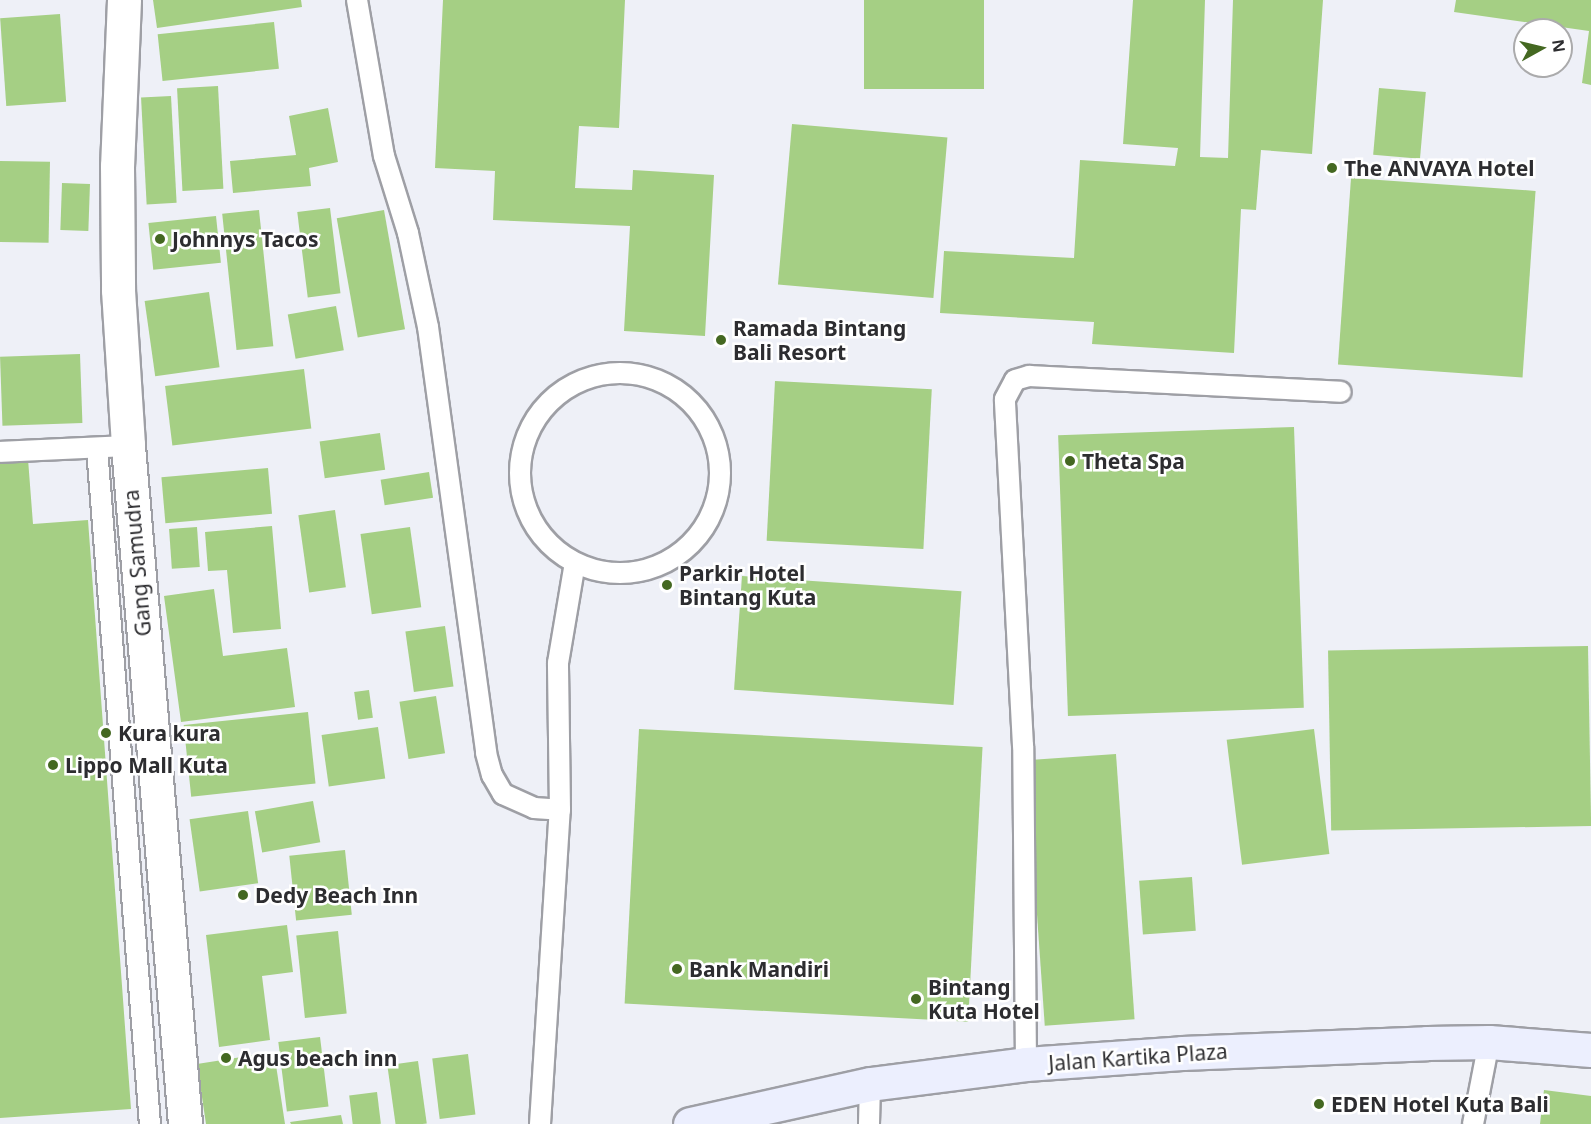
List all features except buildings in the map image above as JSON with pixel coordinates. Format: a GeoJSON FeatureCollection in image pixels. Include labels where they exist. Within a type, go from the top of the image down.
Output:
{"type":"FeatureCollection","features":[{"type":"Feature","properties":{"kind":"main road","name":"Jalan Kartika Plaza"},"geometry":{"type":"LineString","coordinates":[[690,1124],[870,1084],[1026,1064],[1193,1053],[1489,1042],[1591,1050]]}},
{"type":"Feature","properties":{"kind":"street","name":"Gang Samudra"},"geometry":{"type":"LineString","coordinates":[[124,0],[117,177],[118,290],[112,447],[185,1124]]}},
{"type":"Feature","properties":{"kind":"lane"},"geometry":{"type":"LineString","coordinates":[[357,0],[384,156],[408,233],[428,327],[486,753],[492,775],[502,794],[534,808],[560,810]]}},
{"type":"Feature","properties":{"kind":"lane"},"geometry":{"type":"LineString","coordinates":[[619,372],[645,375],[669,385],[702,415],[717,447],[720,482],[711,516],[696,539],[677,556],[653,568],[627,574],[609,573],[574,563],[552,548],[535,527],[524,503],[520,477],[522,450],[531,425],[547,403],[567,386],[592,375],[619,372]]}},
{"type":"Feature","properties":{"kind":"lane"},"geometry":{"type":"LineString","coordinates":[[1026,1064],[1023,746],[1005,399],[1015,380],[1029,376],[1341,392]]}},
{"type":"Feature","properties":{"kind":"lane"},"geometry":{"type":"LineString","coordinates":[[0,452],[112,447],[150,1124]]}},
{"type":"Feature","properties":{"kind":"lane"},"geometry":{"type":"LineString","coordinates":[[540,1124],[560,810],[558,663],[574,563]]}},
{"type":"Feature","properties":{"kind":"lane"},"geometry":{"type":"LineString","coordinates":[[1473,1124],[1489,1042]]}},
{"type":"Feature","properties":{"kind":"lane"},"geometry":{"type":"LineString","coordinates":[[868,1124],[870,1084]]}},
{"type":"Feature","properties":{"kind":"place","name":"The ANVAYA Hotel"},"geometry":{"type":"Point","coordinates":[1332,168]}},
{"type":"Feature","properties":{"kind":"place","name":"Johnnys Tacos"},"geometry":{"type":"Point","coordinates":[160,239]}},
{"type":"Feature","properties":{"kind":"place","name":"Ramada Bintang Bali Resort"},"geometry":{"type":"Point","coordinates":[721,340]}},
{"type":"Feature","properties":{"kind":"place","name":"Theta Spa"},"geometry":{"type":"Point","coordinates":[1070,461]}},
{"type":"Feature","properties":{"kind":"place","name":"Parkir Hotel Bintang Kuta"},"geometry":{"type":"Point","coordinates":[667,585]}},
{"type":"Feature","properties":{"kind":"place","name":"Kura kura"},"geometry":{"type":"Point","coordinates":[106,733]}},
{"type":"Feature","properties":{"kind":"place","name":"Lippo Mall Kuta"},"geometry":{"type":"Point","coordinates":[53,765]}},
{"type":"Feature","properties":{"kind":"place","name":"Dedy Beach Inn"},"geometry":{"type":"Point","coordinates":[243,895]}},
{"type":"Feature","properties":{"kind":"place","name":"Bank Mandiri"},"geometry":{"type":"Point","coordinates":[677,969]}},
{"type":"Feature","properties":{"kind":"place","name":"Bintang Kuta Hotel"},"geometry":{"type":"Point","coordinates":[916,999]}},
{"type":"Feature","properties":{"kind":"place","name":"Agus beach inn"},"geometry":{"type":"Point","coordinates":[226,1058]}},
{"type":"Feature","properties":{"kind":"place","name":"EDEN Hotel Kuta Bali"},"geometry":{"type":"Point","coordinates":[1319,1104]}}]}
